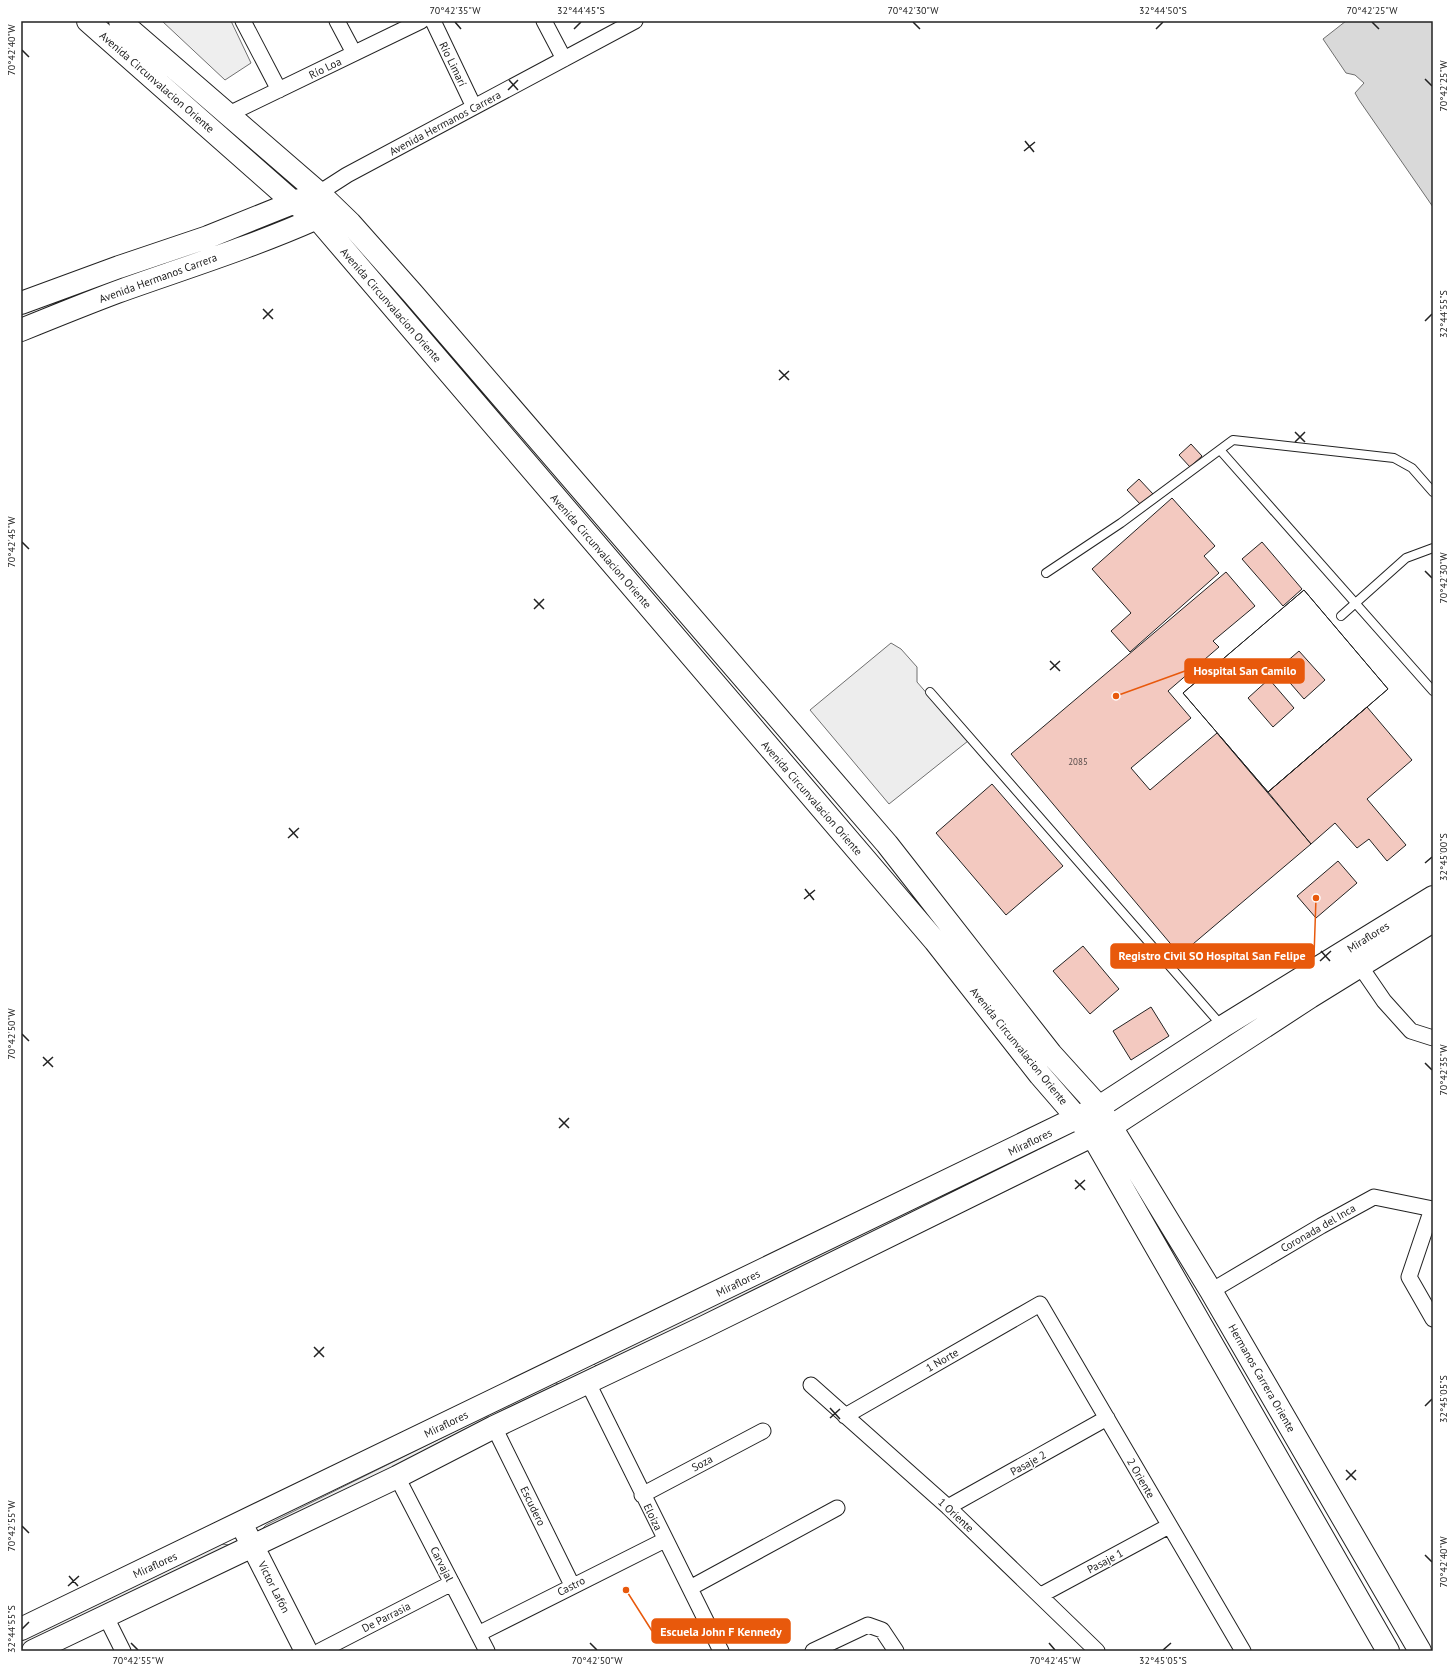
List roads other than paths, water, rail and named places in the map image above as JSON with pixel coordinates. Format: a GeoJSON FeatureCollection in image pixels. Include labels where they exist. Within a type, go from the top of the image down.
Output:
{"type":"FeatureCollection","features":[{"type":"Feature","properties":{"kind":"street","name":"Avenida Circunvalacion Oriente"},"geometry":{"type":"LineString","coordinates":[[88,21],[293,202],[316,218],[935,941],[1040,1075],[1079,1118]]}},
{"type":"Feature","properties":{"kind":"street","name":"Avenida Circunvalacion Oriente"},"geometry":{"type":"LineString","coordinates":[[120,21],[319,193],[350,223],[810,754],[896,856],[1051,1054],[1099,1107]]}},
{"type":"Feature","properties":{"kind":"street"},"geometry":{"type":"LineString","coordinates":[[242,21],[279,90]]}},
{"type":"Feature","properties":{"kind":"street"},"geometry":{"type":"LineString","coordinates":[[337,21],[354,54]]}},
{"type":"Feature","properties":{"kind":"street","name":"Río Loa"},"geometry":{"type":"LineString","coordinates":[[229,114],[421,21]]}},
{"type":"Feature","properties":{"kind":"street","name":"Río Limarí"},"geometry":{"type":"LineString","coordinates":[[433,21],[474,107]]}},
{"type":"Feature","properties":{"kind":"street"},"geometry":{"type":"LineString","coordinates":[[544,21],[564,59]]}},
{"type":"Feature","properties":{"kind":"street","name":"Avenida Hermanos Carrera"},"geometry":{"type":"LineString","coordinates":[[21,303],[119,267],[208,237],[293,202],[319,193],[347,175],[635,21]]}},
{"type":"Feature","properties":{"kind":"street"},"geometry":{"type":"LineString","coordinates":[[316,218],[319,193]]}},
{"type":"Feature","properties":{"kind":"street","name":"Avenida Hermanos Carrera"},"geometry":{"type":"LineString","coordinates":[[21,330],[118,292],[230,253],[316,218]]}},
{"type":"Feature","properties":{"kind":"street","name":"Miraflores"},"geometry":{"type":"LineString","coordinates":[[33,1651],[105,1615],[253,1547],[398,1477],[494,1427],[588,1383],[1112,1126],[1227,1037],[1433,897]]}},
{"type":"Feature","properties":{"kind":"street","name":"Miraflores"},"geometry":{"type":"LineString","coordinates":[[21,1629],[1079,1118],[1360,966],[1433,921]]}},
{"type":"Feature","properties":{"kind":"street"},"geometry":{"type":"LineString","coordinates":[[1360,966],[1384,1001],[1411,1031],[1433,1038]]}},
{"type":"Feature","properties":{"kind":"street","name":"Hermanos Carrera Oriente"},"geometry":{"type":"LineString","coordinates":[[1099,1107],[1112,1126],[1211,1291],[1420,1651]]}},
{"type":"Feature","properties":{"kind":"street"},"geometry":{"type":"LineString","coordinates":[[1079,1118],[1092,1135],[1388,1651]]}},
{"type":"Feature","properties":{"kind":"street","name":"Coronada del Inca"},"geometry":{"type":"LineString","coordinates":[[1211,1291],[1321,1226],[1374,1197],[1432,1209]]}},
{"type":"Feature","properties":{"kind":"street"},"geometry":{"type":"LineString","coordinates":[[1432,1209],[1409,1277],[1433,1319]]}},
{"type":"Feature","properties":{"kind":"street","name":"1 Norte"},"geometry":{"type":"LineString","coordinates":[[845,1416],[1040,1304]]}},
{"type":"Feature","properties":{"kind":"street","name":"2 Oriente"},"geometry":{"type":"LineString","coordinates":[[1040,1304],[1243,1651]]}},
{"type":"Feature","properties":{"kind":"street","name":"Eloiza"},"geometry":{"type":"LineString","coordinates":[[588,1383],[721,1651]]}},
{"type":"Feature","properties":{"kind":"street","name":"1 Oriente"},"geometry":{"type":"LineString","coordinates":[[811,1385],[948,1507],[1041,1595],[1097,1651]]}},
{"type":"Feature","properties":{"kind":"street","name":"Pasaje 2"},"geometry":{"type":"LineString","coordinates":[[948,1507],[1107,1418]]}},
{"type":"Feature","properties":{"kind":"street","name":"Escudero"},"geometry":{"type":"LineString","coordinates":[[494,1427],[572,1585]]}},
{"type":"Feature","properties":{"kind":"street","name":"Soza"},"geometry":{"type":"LineString","coordinates":[[642,1494],[763,1431]]}},
{"type":"Feature","properties":{"kind":"street","name":"Carvajal"},"geometry":{"type":"LineString","coordinates":[[398,1477],[487,1651]]}},
{"type":"Feature","properties":{"kind":"street"},"geometry":{"type":"LineString","coordinates":[[690,1588],[837,1508]]}},
{"type":"Feature","properties":{"kind":"street","name":"Víctor Lafón"},"geometry":{"type":"LineString","coordinates":[[241,1523],[306,1651]]}},
{"type":"Feature","properties":{"kind":"street","name":"Pasaje 1"},"geometry":{"type":"LineString","coordinates":[[1041,1595],[1169,1526]]}},
{"type":"Feature","properties":{"kind":"street","name":"Castro"},"geometry":{"type":"LineString","coordinates":[[478,1634],[572,1585],[665,1540]]}},
{"type":"Feature","properties":{"kind":"street","name":"De Parrasia"},"geometry":{"type":"LineString","coordinates":[[320,1651],[452,1583]]}},
{"type":"Feature","properties":{"kind":"street"},"geometry":{"type":"LineString","coordinates":[[105,1615],[123,1651]]}},
{"type":"Feature","properties":{"kind":"street"},"geometry":{"type":"LineString","coordinates":[[813,1651],[864,1626],[879,1628],[888,1637],[896,1651]]}},
{"type":"Feature","properties":{"kind":"lane"},"geometry":{"type":"LineString","coordinates":[[1046,573],[1121,523],[1233,440],[1394,458],[1412,468],[1433,492]]}},
{"type":"Feature","properties":{"kind":"lane"},"geometry":{"type":"LineString","coordinates":[[1220,450],[1433,691]]}},
{"type":"Feature","properties":{"kind":"lane"},"geometry":{"type":"LineString","coordinates":[[1341,616],[1406,558],[1433,548]]}},
{"type":"Feature","properties":{"kind":"lane"},"geometry":{"type":"LineString","coordinates":[[930,692],[1227,1037]]}},
{"type":"Feature","properties":{"kind":"place","name":"Hospital San Camilo"},"geometry":{"type":"Point","coordinates":[1116,696]}},
{"type":"Feature","properties":{"kind":"place","name":"Registro Civil SO Hospital San Felipe"},"geometry":{"type":"Point","coordinates":[1316,898]}},
{"type":"Feature","properties":{"kind":"place","name":"Escuela John F Kennedy"},"geometry":{"type":"Point","coordinates":[626,1590]}}]}
